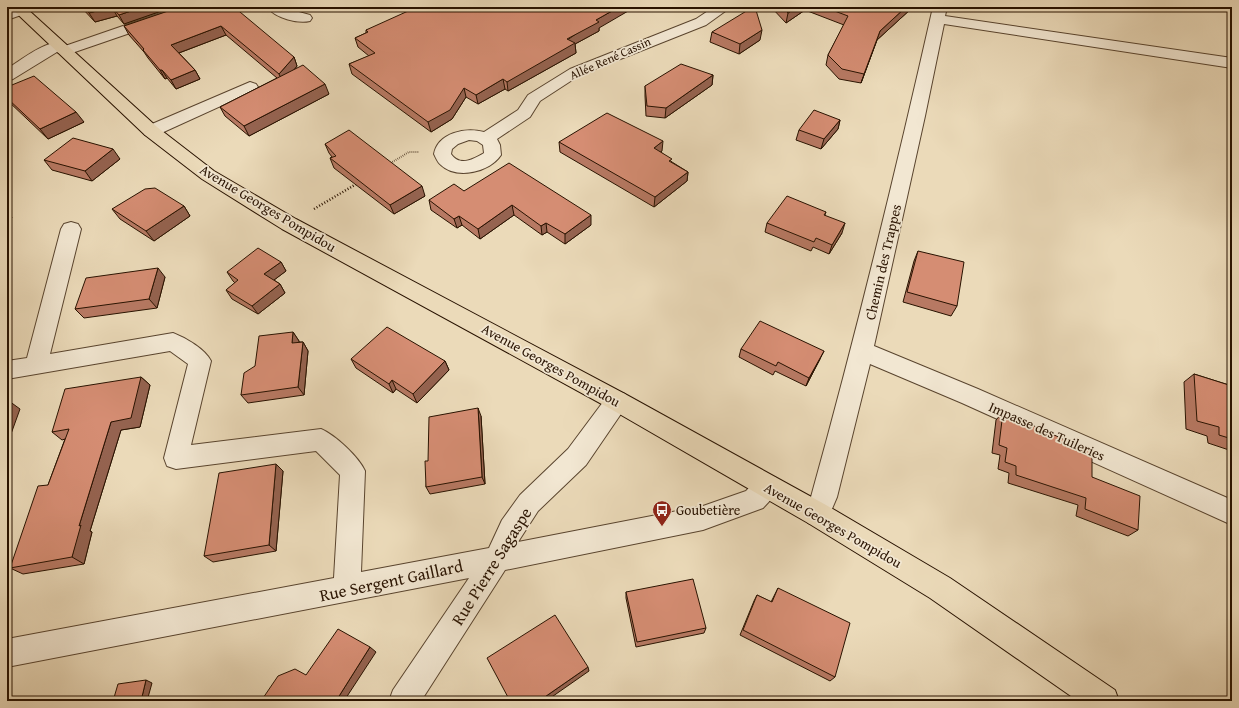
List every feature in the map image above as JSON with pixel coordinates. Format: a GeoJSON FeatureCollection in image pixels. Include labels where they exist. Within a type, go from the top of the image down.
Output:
{"type":"FeatureCollection","features":[{"type":"Feature","properties":{"kind":"main road","name":"Avenue Georges Pompidou"},"geometry":{"type":"LineString","coordinates":[[14,11],[61,48],[151,131],[208,175],[289,224],[617,401],[817,514],[940,588],[1104,701]]}},
{"type":"Feature","properties":{"kind":"street"},"geometry":{"type":"LineString","coordinates":[[7,76],[46,50],[61,48],[192,7]]}},
{"type":"Feature","properties":{"kind":"street"},"geometry":{"type":"LineString","coordinates":[[274,7],[285,14],[305,18]]}},
{"type":"Feature","properties":{"kind":"street","name":"Allée René Cassin"},"geometry":{"type":"LineString","coordinates":[[486,138],[524,113],[534,98],[575,72],[701,22],[724,7]]}},
{"type":"Feature","properties":{"kind":"street"},"geometry":{"type":"LineString","coordinates":[[939,13],[1232,63]]}},
{"type":"Feature","properties":{"kind":"street","name":"Chemin des Trappes"},"geometry":{"type":"LineString","coordinates":[[817,514],[824,497],[862,351],[939,13]]}},
{"type":"Feature","properties":{"kind":"street"},"geometry":{"type":"LineString","coordinates":[[151,131],[250,87]]}},
{"type":"Feature","properties":{"kind":"street"},"geometry":{"type":"LineString","coordinates":[[468,134],[486,138],[491,142],[493,148],[492,155],[478,165],[458,166],[444,159],[442,152],[447,143],[458,136],[468,134]]}},
{"type":"Feature","properties":{"kind":"street"},"geometry":{"type":"LineString","coordinates":[[36,365],[71,229]]}},
{"type":"Feature","properties":{"kind":"street"},"geometry":{"type":"LineString","coordinates":[[7,370],[172,342],[200,361],[176,458],[321,440],[353,471],[347,589]]}},
{"type":"Feature","properties":{"kind":"street","name":"Impasse des Tuileries"},"geometry":{"type":"LineString","coordinates":[[862,351],[970,396],[1232,513]]}},
{"type":"Feature","properties":{"kind":"street","name":"Rue Pierre Sagaspe"},"geometry":{"type":"LineString","coordinates":[[404,701],[498,558],[511,529],[529,503],[577,458],[617,401]]}},
{"type":"Feature","properties":{"kind":"street","name":"Rue Sergent Gaillard"},"geometry":{"type":"LineString","coordinates":[[7,653],[347,589],[704,518],[754,500],[766,486]]}},
{"type":"Feature","properties":{"kind":"path"},"geometry":{"type":"LineString","coordinates":[[382,168],[409,152],[442,152]]}},
{"type":"Feature","properties":{"kind":"path"},"geometry":{"type":"LineString","coordinates":[[289,224],[362,180]]}},
{"type":"Feature","properties":{"kind":"building"},"geometry":{"type":"Polygon","coordinates":[[[84,7],[112,7],[89,13],[84,7]]]}},
{"type":"Feature","properties":{"kind":"building"},"geometry":{"type":"Polygon","coordinates":[[[112,7],[143,7],[119,15],[112,7]]]}},
{"type":"Feature","properties":{"kind":"building"},"geometry":{"type":"Polygon","coordinates":[[[180,7],[234,7],[294,57],[279,74],[221,26],[171,45],[195,70],[171,80],[162,70],[160,70],[124,26],[180,7]]]}},
{"type":"Feature","properties":{"kind":"building"},"geometry":{"type":"Polygon","coordinates":[[[417,7],[619,7],[596,20],[599,22],[567,39],[575,43],[507,82],[503,79],[476,95],[464,88],[450,110],[428,122],[349,64],[375,53],[355,38],[368,32],[366,30],[417,7]]]}},
{"type":"Feature","properties":{"kind":"building"},"geometry":{"type":"Polygon","coordinates":[[[755,7],[762,30],[740,44],[712,32],[755,7]]]}},
{"type":"Feature","properties":{"kind":"building"},"geometry":{"type":"Polygon","coordinates":[[[782,7],[798,7],[788,13],[782,7]]]}},
{"type":"Feature","properties":{"kind":"building"},"geometry":{"type":"Polygon","coordinates":[[[824,7],[906,7],[880,31],[864,74],[842,69],[828,55],[848,16],[824,7]]]}},
{"type":"Feature","properties":{"kind":"building"},"geometry":{"type":"Polygon","coordinates":[[[681,64],[713,75],[666,108],[647,106],[645,86],[681,64]]]}},
{"type":"Feature","properties":{"kind":"building"},"geometry":{"type":"Polygon","coordinates":[[[303,65],[325,84],[244,126],[220,107],[303,65]]]}},
{"type":"Feature","properties":{"kind":"building"},"geometry":{"type":"Polygon","coordinates":[[[34,76],[76,112],[40,129],[7,98],[7,87],[34,76]]]}},
{"type":"Feature","properties":{"kind":"building"},"geometry":{"type":"Polygon","coordinates":[[[814,110],[840,120],[824,139],[799,130],[814,110]]]}},
{"type":"Feature","properties":{"kind":"building"},"geometry":{"type":"Polygon","coordinates":[[[607,113],[663,141],[654,148],[672,159],[669,161],[688,172],[655,197],[559,142],[607,113]]]}},
{"type":"Feature","properties":{"kind":"building"},"geometry":{"type":"Polygon","coordinates":[[[349,130],[422,186],[390,205],[330,158],[336,156],[325,144],[349,130]]]}},
{"type":"Feature","properties":{"kind":"building"},"geometry":{"type":"Polygon","coordinates":[[[73,138],[113,149],[85,171],[44,160],[73,138]]]}},
{"type":"Feature","properties":{"kind":"building"},"geometry":{"type":"Polygon","coordinates":[[[509,163],[591,215],[565,234],[546,223],[541,226],[512,205],[478,229],[459,216],[454,219],[429,200],[454,184],[464,191],[509,163]]]}},
{"type":"Feature","properties":{"kind":"building"},"geometry":{"type":"Polygon","coordinates":[[[155,188],[184,206],[146,231],[112,209],[145,189],[155,188]]]}},
{"type":"Feature","properties":{"kind":"building"},"geometry":{"type":"Polygon","coordinates":[[[787,196],[826,212],[824,215],[845,223],[832,245],[816,238],[814,242],[767,223],[787,196]]]}},
{"type":"Feature","properties":{"kind":"building"},"geometry":{"type":"Polygon","coordinates":[[[258,248],[281,262],[264,274],[280,284],[252,306],[226,290],[238,280],[227,272],[258,248]]]}},
{"type":"Feature","properties":{"kind":"building"},"geometry":{"type":"Polygon","coordinates":[[[918,251],[964,262],[957,306],[907,292],[918,251]]]}},
{"type":"Feature","properties":{"kind":"building"},"geometry":{"type":"Polygon","coordinates":[[[158,268],[149,299],[75,309],[86,278],[158,268]]]}},
{"type":"Feature","properties":{"kind":"building"},"geometry":{"type":"Polygon","coordinates":[[[760,321],[824,351],[809,378],[778,362],[776,366],[741,349],[760,321]]]}},
{"type":"Feature","properties":{"kind":"building"},"geometry":{"type":"Polygon","coordinates":[[[387,327],[445,361],[413,394],[392,380],[389,384],[351,359],[387,327]]]}},
{"type":"Feature","properties":{"kind":"building"},"geometry":{"type":"Polygon","coordinates":[[[293,332],[292,343],[303,342],[298,387],[241,395],[244,373],[255,366],[259,336],[293,332]]]}},
{"type":"Feature","properties":{"kind":"building"},"geometry":{"type":"Polygon","coordinates":[[[1194,374],[1232,386],[1232,439],[1219,435],[1219,427],[1197,421],[1194,374]]]}},
{"type":"Feature","properties":{"kind":"building"},"geometry":{"type":"Polygon","coordinates":[[[141,377],[131,418],[111,422],[79,526],[81,525],[72,557],[10,568],[38,486],[48,485],[69,429],[52,432],[65,389],[141,377]]]}},
{"type":"Feature","properties":{"kind":"building"},"geometry":{"type":"Polygon","coordinates":[[[478,408],[482,477],[426,487],[425,461],[428,461],[429,417],[478,408]]]}},
{"type":"Feature","properties":{"kind":"building"},"geometry":{"type":"Polygon","coordinates":[[[1003,412],[1092,452],[1092,477],[1140,496],[1138,530],[1085,509],[1086,498],[1016,475],[1016,466],[1005,462],[1007,448],[999,445],[1003,412]]]}},
{"type":"Feature","properties":{"kind":"building"},"geometry":{"type":"Polygon","coordinates":[[[276,464],[269,545],[204,556],[219,473],[276,464]]]}},
{"type":"Feature","properties":{"kind":"building"},"geometry":{"type":"Polygon","coordinates":[[[693,579],[706,628],[637,642],[626,592],[693,579]]]}},
{"type":"Feature","properties":{"kind":"building"},"geometry":{"type":"Polygon","coordinates":[[[778,588],[850,623],[835,677],[743,630],[757,595],[772,602],[778,588]]]}},
{"type":"Feature","properties":{"kind":"building"},"geometry":{"type":"Polygon","coordinates":[[[555,615],[588,667],[539,701],[510,701],[487,658],[555,615]]]}},
{"type":"Feature","properties":{"kind":"building"},"geometry":{"type":"Polygon","coordinates":[[[338,629],[370,647],[336,701],[261,701],[278,676],[295,669],[306,675],[338,629]]]}},
{"type":"Feature","properties":{"kind":"building"},"geometry":{"type":"Polygon","coordinates":[[[146,680],[141,701],[113,701],[118,684],[146,680]]]}},
{"type":"Feature","properties":{"kind":"place","name":"Goubetière"},"geometry":{"type":"Point","coordinates":[662,527]}}]}
